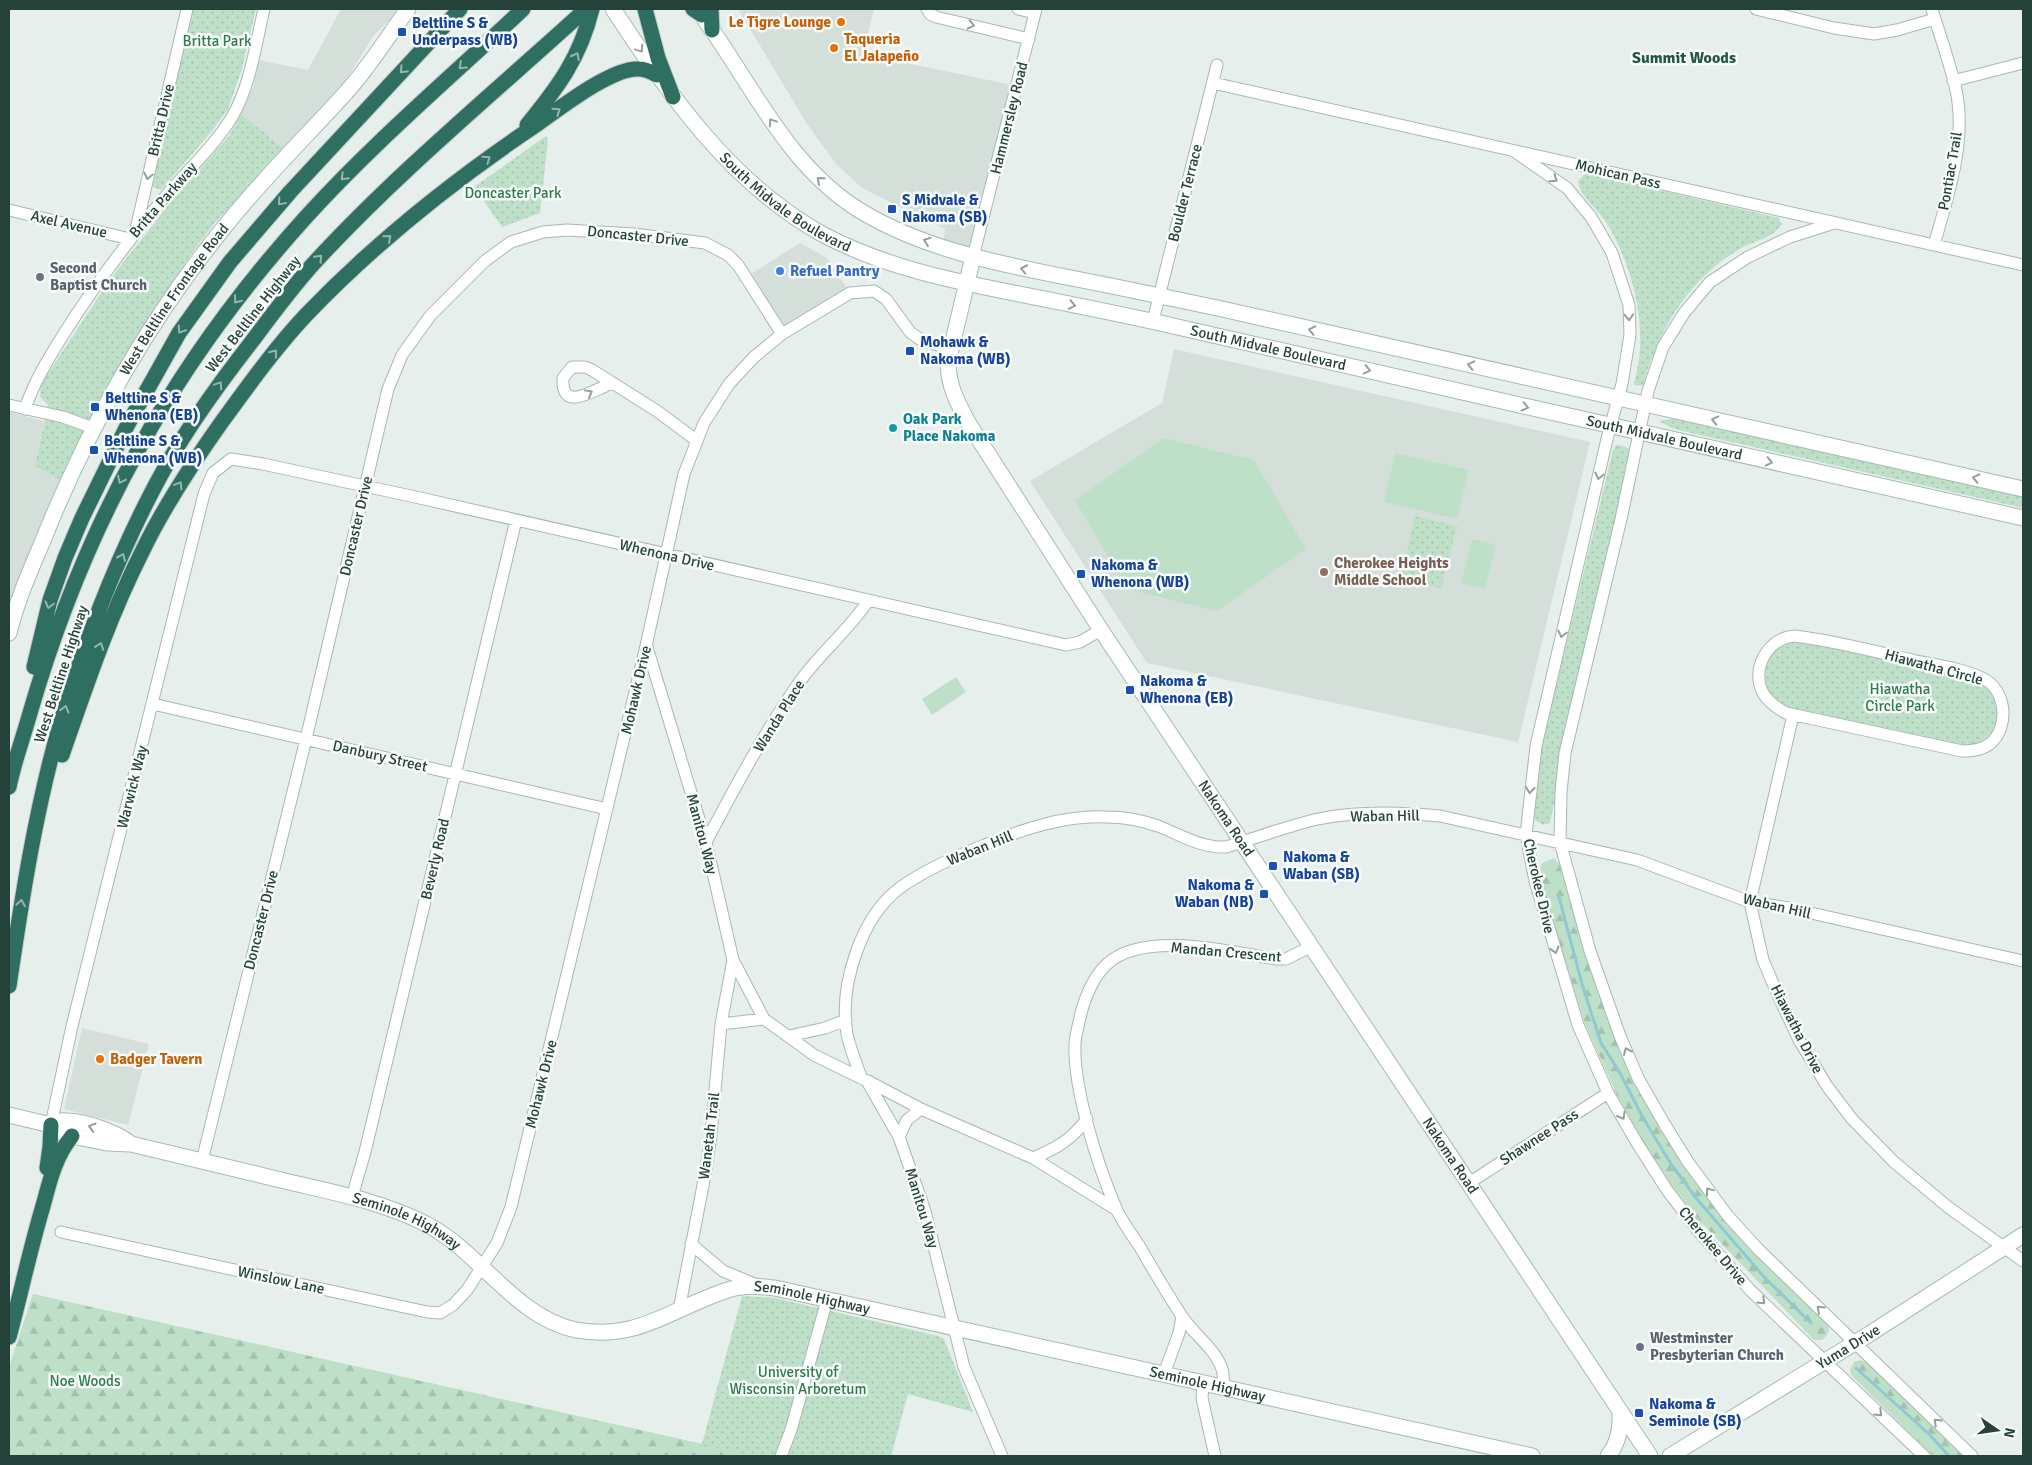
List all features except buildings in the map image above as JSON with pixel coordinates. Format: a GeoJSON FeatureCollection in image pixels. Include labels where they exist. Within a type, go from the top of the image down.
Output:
{"type":"FeatureCollection","features":[{"type":"Feature","properties":{"kind":"highway"},"geometry":{"type":"LineString","coordinates":[[9,785],[46,618],[65,558],[108,463],[162,362],[207,293],[236,255],[290,192],[460,9]]}},
{"type":"Feature","properties":{"kind":"highway","name":"West Beltline Highway"},"geometry":{"type":"LineString","coordinates":[[9,785],[46,658],[96,534],[142,441],[195,357],[251,282],[319,203],[371,150],[523,9]]}},
{"type":"Feature","properties":{"kind":"highway","name":"West Beltline Highway"},"geometry":{"type":"LineString","coordinates":[[9,986],[32,841],[60,724],[88,641],[155,485],[226,374],[314,264],[394,181],[586,9]]}},
{"type":"Feature","properties":{"kind":"highway"},"geometry":{"type":"LineString","coordinates":[[517,138],[568,72],[579,50],[592,9]]}},
{"type":"Feature","properties":{"kind":"highway"},"geometry":{"type":"LineString","coordinates":[[646,9],[658,58],[673,97]]}},
{"type":"Feature","properties":{"kind":"highway"},"geometry":{"type":"LineString","coordinates":[[32,841],[104,636],[122,592],[162,514],[209,440],[280,346],[305,316],[330,291],[406,221],[465,174],[592,87],[623,71],[648,70],[657,75]]}},
{"type":"Feature","properties":{"kind":"highway"},"geometry":{"type":"LineString","coordinates":[[35,1231],[50,1150],[50,1125]]}},
{"type":"Feature","properties":{"kind":"highway"},"geometry":{"type":"LineString","coordinates":[[9,1337],[35,1231],[58,1156],[72,1136]]}},
{"type":"Feature","properties":{"kind":"main road","name":"West Beltline Frontage Road"},"geometry":{"type":"LineString","coordinates":[[9,633],[44,537],[93,428],[139,347],[186,277],[226,224],[351,86],[408,9]]}},
{"type":"Feature","properties":{"kind":"main road","name":"South Midvale Boulevard"},"geometry":{"type":"LineString","coordinates":[[613,9],[673,97],[718,151],[754,184],[800,220],[843,244],[879,259],[913,271],[966,283],[1153,321],[1640,433],[2023,518]]}},
{"type":"Feature","properties":{"kind":"main road","name":"South Midvale Boulevard"},"geometry":{"type":"LineString","coordinates":[[701,10],[773,124],[805,165],[830,188],[860,210],[917,238],[973,257],[1159,296],[2023,489]]}},
{"type":"Feature","properties":{"kind":"main road","name":"Nakoma Road"},"geometry":{"type":"LineString","coordinates":[[973,257],[948,362],[948,377],[952,391],[969,424],[1101,630],[1650,1456]]}},
{"type":"Feature","properties":{"kind":"main road","name":"Seminole Highway"},"geometry":{"type":"LineString","coordinates":[[14,1117],[50,1125],[72,1136],[107,1143],[131,1144],[379,1204],[428,1225],[449,1239],[533,1310],[555,1323],[574,1329],[597,1333],[639,1328],[724,1291],[758,1286],[953,1327],[1532,1456]]}},
{"type":"Feature","properties":{"kind":"main road","name":"Seminole Highway"},"geometry":{"type":"LineString","coordinates":[[50,1125],[60,1121],[71,1122],[112,1133],[131,1144]]}},
{"type":"Feature","properties":{"kind":"main road","name":"Yuma Drive"},"geometry":{"type":"LineString","coordinates":[[1670,1456],[1856,1342],[2006,1248],[2023,1235]]}},
{"type":"Feature","properties":{"kind":"main road"},"geometry":{"type":"LineString","coordinates":[[1608,1456],[1613,1450],[1619,1432],[1620,1411]]}},
{"type":"Feature","properties":{"kind":"street","name":"Britta Drive"},"geometry":{"type":"LineString","coordinates":[[133,235],[187,9]]}},
{"type":"Feature","properties":{"kind":"street","name":"Britta Parkway"},"geometry":{"type":"LineString","coordinates":[[25,408],[45,364],[79,310],[133,235],[216,140],[232,117],[245,86],[264,9]]}},
{"type":"Feature","properties":{"kind":"street"},"geometry":{"type":"LineString","coordinates":[[927,9],[936,18],[1029,39]]}},
{"type":"Feature","properties":{"kind":"street"},"geometry":{"type":"LineString","coordinates":[[1018,9],[1035,11]]}},
{"type":"Feature","properties":{"kind":"street"},"geometry":{"type":"LineString","coordinates":[[1756,9],[1834,28],[1874,34],[1897,30],[1934,14]]}},
{"type":"Feature","properties":{"kind":"street","name":"Hammersley Road"},"geometry":{"type":"LineString","coordinates":[[973,257],[1035,11]]}},
{"type":"Feature","properties":{"kind":"street","name":"Pontiac Trail"},"geometry":{"type":"LineString","coordinates":[[1934,14],[1956,91],[1959,138],[1948,193],[1934,245]]}},
{"type":"Feature","properties":{"kind":"street"},"geometry":{"type":"LineString","coordinates":[[1953,82],[2023,63]]}},
{"type":"Feature","properties":{"kind":"street","name":"Boulder Terrace"},"geometry":{"type":"LineString","coordinates":[[1153,321],[1217,65]]}},
{"type":"Feature","properties":{"kind":"street","name":"Mohican Pass"},"geometry":{"type":"LineString","coordinates":[[1213,83],[2023,265]]}},
{"type":"Feature","properties":{"kind":"street","name":"Cherokee Drive"},"geometry":{"type":"LineString","coordinates":[[1514,151],[1567,188],[1591,217],[1612,253],[1629,305],[1630,334],[1618,398],[1536,746],[1526,835],[1535,881],[1578,1025],[1608,1093],[1667,1190],[1699,1232],[1750,1290],[1924,1456]]}},
{"type":"Feature","properties":{"kind":"street","name":"Axel Avenue"},"geometry":{"type":"LineString","coordinates":[[9,210],[133,235]]}},
{"type":"Feature","properties":{"kind":"street","name":"Cherokee Drive"},"geometry":{"type":"LineString","coordinates":[[1834,223],[1790,237],[1748,257],[1710,282],[1684,312],[1663,347],[1645,404],[1640,433],[1565,753],[1561,792],[1560,842],[1590,951],[1620,1036],[1638,1078],[1664,1125],[1688,1162],[1728,1216],[1758,1249],[1972,1456]]}},
{"type":"Feature","properties":{"kind":"street","name":"Doncaster Drive"},"geometry":{"type":"LineString","coordinates":[[202,1161],[306,739],[388,389],[402,355],[430,316],[485,261],[511,242],[543,232],[567,230],[634,234],[705,243],[728,255],[738,265],[782,334]]}},
{"type":"Feature","properties":{"kind":"street","name":"Mohawk Drive"},"geometry":{"type":"LineString","coordinates":[[482,1267],[497,1243],[511,1207],[646,646],[684,474],[704,422],[729,384],[754,358],[782,334],[850,293],[874,291],[886,299],[910,332],[921,340],[951,348]]}},
{"type":"Feature","properties":{"kind":"street"},"geometry":{"type":"LineString","coordinates":[[613,384],[656,411],[696,440]]}},
{"type":"Feature","properties":{"kind":"street"},"geometry":{"type":"LineString","coordinates":[[9,405],[63,417],[93,428]]}},
{"type":"Feature","properties":{"kind":"street","name":"Whenona Drive"},"geometry":{"type":"LineString","coordinates":[[231,459],[365,486],[1066,645],[1080,642],[1101,630]]}},
{"type":"Feature","properties":{"kind":"street","name":"Warwick Way"},"geometry":{"type":"LineString","coordinates":[[50,1125],[72,1026],[204,494],[213,473],[231,459]]}},
{"type":"Feature","properties":{"kind":"street","name":"Beverly Road"},"geometry":{"type":"LineString","coordinates":[[352,1197],[365,1152],[516,520]]}},
{"type":"Feature","properties":{"kind":"street","name":"Wanda Place"},"geometry":{"type":"LineString","coordinates":[[706,842],[777,716],[797,686],[853,622],[868,601]]}},
{"type":"Feature","properties":{"kind":"street","name":"Hiawatha Circle"},"geometry":{"type":"LineString","coordinates":[[1787,637],[1807,638],[1847,646],[1972,674],[1990,682],[2003,704],[2002,722],[1996,737],[1985,747],[1969,751],[1949,749],[1793,715],[1772,704],[1763,693],[1760,684],[1761,663],[1764,654],[1778,640],[1787,637]]}},
{"type":"Feature","properties":{"kind":"street","name":"Manitou Way"},"geometry":{"type":"LineString","coordinates":[[646,646],[706,842],[733,960],[764,1019],[814,1055],[864,1079],[899,1137],[925,1211],[964,1367],[1003,1456]]}},
{"type":"Feature","properties":{"kind":"street","name":"Danbury Street"},"geometry":{"type":"LineString","coordinates":[[153,704],[607,809]]}},
{"type":"Feature","properties":{"kind":"street","name":"Hiawatha Drive"},"geometry":{"type":"LineString","coordinates":[[1793,715],[1750,902],[1763,960],[1799,1040],[1826,1086],[1852,1119],[1894,1162],[1948,1207],[2023,1261]]}},
{"type":"Feature","properties":{"kind":"street","name":"Waban Hill"},"geometry":{"type":"LineString","coordinates":[[864,1079],[847,1034],[846,1020],[849,986],[857,951],[864,933],[886,900],[900,888],[954,857],[1029,829],[1095,816],[1136,820],[1206,846],[1226,847],[1318,819],[1370,814],[1409,813],[1440,816],[1637,860],[1750,902],[1789,908],[2023,961]]}},
{"type":"Feature","properties":{"kind":"street","name":"Mandan Crescent"},"geometry":{"type":"LineString","coordinates":[[1224,1388],[1223,1370],[1215,1356],[1182,1317],[1117,1210],[1087,1119],[1076,1062],[1077,1031],[1084,1002],[1091,986],[1107,964],[1118,955],[1139,948],[1161,946],[1224,950],[1286,959],[1312,946]]}},
{"type":"Feature","properties":{"kind":"street","name":"Wanetah Trail"},"geometry":{"type":"LineString","coordinates":[[679,1310],[711,1135],[721,1024],[733,960]]}},
{"type":"Feature","properties":{"kind":"street"},"geometry":{"type":"LineString","coordinates":[[721,1024],[764,1019]]}},
{"type":"Feature","properties":{"kind":"street"},"geometry":{"type":"LineString","coordinates":[[789,1036],[825,1028],[846,1020]]}},
{"type":"Feature","properties":{"kind":"street"},"geometry":{"type":"LineString","coordinates":[[864,1079],[921,1109],[1032,1158],[1117,1210]]}},
{"type":"Feature","properties":{"kind":"street","name":"Shawnee Pass"},"geometry":{"type":"LineString","coordinates":[[1469,1183],[1608,1093]]}},
{"type":"Feature","properties":{"kind":"street"},"geometry":{"type":"LineString","coordinates":[[899,1137],[907,1120],[921,1109]]}},
{"type":"Feature","properties":{"kind":"street"},"geometry":{"type":"LineString","coordinates":[[1032,1158],[1054,1149],[1068,1140],[1087,1119]]}},
{"type":"Feature","properties":{"kind":"street","name":"Winslow Lane"},"geometry":{"type":"LineString","coordinates":[[61,1232],[427,1312],[440,1313],[453,1305],[467,1290],[482,1267]]}},
{"type":"Feature","properties":{"kind":"street"},"geometry":{"type":"LineString","coordinates":[[691,1244],[723,1271],[758,1286]]}},
{"type":"Feature","properties":{"kind":"street"},"geometry":{"type":"LineString","coordinates":[[781,1456],[827,1300]]}},
{"type":"Feature","properties":{"kind":"street"},"geometry":{"type":"LineString","coordinates":[[1164,1374],[1179,1333],[1182,1317]]}},
{"type":"Feature","properties":{"kind":"street"},"geometry":{"type":"LineString","coordinates":[[1203,1384],[1202,1398],[1215,1456]]}},
{"type":"Feature","properties":{"kind":"shaded area"},"geometry":{"type":"Polygon","coordinates":[[[341,9],[398,9],[393,17],[374,35],[348,77],[283,148],[241,114],[253,87],[259,60],[308,70],[341,9]]]}},
{"type":"Feature","properties":{"kind":"shaded area"},"geometry":{"type":"Polygon","coordinates":[[[738,9],[874,9],[863,54],[1017,86],[973,257],[943,247],[945,229],[862,188],[836,164],[807,124],[738,9]]]}},
{"type":"Feature","properties":{"kind":"shaded area"},"geometry":{"type":"Polygon","coordinates":[[[800,243],[827,258],[850,293],[782,334],[746,277],[800,243]]]}},
{"type":"Feature","properties":{"kind":"shaded area","name":"Cherokee Heights Middle School"},"geometry":{"type":"Polygon","coordinates":[[[1174,349],[1590,442],[1518,742],[1147,663],[1030,481],[1162,403],[1174,349]]]}},
{"type":"Feature","properties":{"kind":"shaded area"},"geometry":{"type":"Polygon","coordinates":[[[9,412],[44,421],[35,466],[60,480],[9,603],[9,412]]]}},
{"type":"Feature","properties":{"kind":"shaded area"},"geometry":{"type":"Polygon","coordinates":[[[82,1028],[149,1044],[128,1125],[64,1109],[82,1028]]]}},
{"type":"Feature","properties":{"kind":"green space","name":"Britta Park"},"geometry":{"type":"Polygon","coordinates":[[[193,9],[256,9],[242,69],[228,109],[212,131],[161,190],[151,186],[152,177],[193,9]]]}},
{"type":"Feature","properties":{"kind":"green space"},"geometry":{"type":"Polygon","coordinates":[[[241,114],[283,148],[213,225],[192,253],[119,366],[60,480],[35,466],[48,405],[40,397],[41,384],[111,278],[171,202],[229,136],[241,114]]]}},
{"type":"Feature","properties":{"kind":"green space","name":"Doncaster Park"},"geometry":{"type":"Polygon","coordinates":[[[546,136],[548,139],[540,213],[502,227],[474,187],[546,136]]]}},
{"type":"Feature","properties":{"kind":"green space"},"geometry":{"type":"Polygon","coordinates":[[[1586,173],[1779,218],[1782,224],[1774,233],[1743,247],[1724,259],[1692,289],[1667,325],[1649,365],[1643,386],[1634,385],[1639,357],[1640,331],[1639,314],[1632,282],[1614,236],[1606,222],[1579,187],[1578,181],[1586,173]]]}},
{"type":"Feature","properties":{"kind":"green space"},"geometry":{"type":"Polygon","coordinates":[[[1676,418],[2023,496],[2023,508],[1674,429],[1659,421],[1676,418]]]}},
{"type":"Feature","properties":{"kind":"green space"},"geometry":{"type":"Polygon","coordinates":[[[1164,438],[1254,460],[1306,549],[1217,611],[1127,589],[1075,500],[1164,438]]]}},
{"type":"Feature","properties":{"kind":"green space"},"geometry":{"type":"Polygon","coordinates":[[[1616,445],[1624,446],[1630,450],[1550,823],[1543,825],[1533,819],[1532,811],[1543,741],[1613,450],[1616,445]]]}},
{"type":"Feature","properties":{"kind":"green space"},"geometry":{"type":"Polygon","coordinates":[[[1395,453],[1469,470],[1457,519],[1384,502],[1395,453]]]}},
{"type":"Feature","properties":{"kind":"green space"},"geometry":{"type":"Polygon","coordinates":[[[1415,516],[1457,526],[1441,588],[1401,580],[1415,516]]]}},
{"type":"Feature","properties":{"kind":"green space"},"geometry":{"type":"Polygon","coordinates":[[[1472,539],[1496,545],[1485,589],[1461,583],[1472,539]]]}},
{"type":"Feature","properties":{"kind":"green space","name":"Hiawatha Circle Park"},"geometry":{"type":"Polygon","coordinates":[[[1788,642],[1832,646],[1905,664],[1952,673],[1980,682],[1989,689],[1995,698],[1998,709],[1997,720],[1993,730],[1986,738],[1975,743],[1962,745],[1788,708],[1770,693],[1765,683],[1764,675],[1771,655],[1788,642]]]}},
{"type":"Feature","properties":{"kind":"green space"},"geometry":{"type":"Polygon","coordinates":[[[956,677],[966,692],[932,715],[922,699],[956,677]]]}},
{"type":"Feature","properties":{"kind":"green space"},"geometry":{"type":"Polygon","coordinates":[[[1554,858],[1560,865],[1606,1011],[1678,1154],[1828,1322],[1828,1332],[1822,1340],[1814,1340],[1698,1219],[1670,1183],[1643,1142],[1618,1097],[1585,1024],[1538,875],[1542,863],[1554,858]]]}},
{"type":"Feature","properties":{"kind":"green space","name":"Noe Woods"},"geometry":{"type":"Polygon","coordinates":[[[33,1294],[702,1444],[742,1296],[775,1298],[938,1336],[944,1339],[973,1412],[908,1394],[891,1456],[9,1456],[9,1368],[33,1294]]]}},
{"type":"Feature","properties":{"kind":"green space","name":"Noe Woods"},"geometry":{"type":"Polygon","coordinates":[[[33,1294],[702,1444],[748,1456],[9,1456],[9,1368],[33,1294]]]}},
{"type":"Feature","properties":{"kind":"green space"},"geometry":{"type":"Polygon","coordinates":[[[1860,1360],[1868,1362],[1966,1456],[1933,1456],[1851,1375],[1850,1369],[1854,1362],[1860,1360]]]}},
{"type":"Feature","properties":{"kind":"waterway"},"geometry":{"type":"LineString","coordinates":[[1559,897],[1582,984],[1601,1043],[1620,1073],[1642,1116],[1671,1164],[1696,1198],[1765,1278],[1811,1323]]}},
{"type":"Feature","properties":{"kind":"waterway"},"geometry":{"type":"LineString","coordinates":[[1856,1368],[1930,1435],[1949,1456]]}},
{"type":"Feature","properties":{"kind":"place","name":"Le Tigre Lounge"},"geometry":{"type":"Point","coordinates":[841,22]}},
{"type":"Feature","properties":{"kind":"place","name":"Beltline S & Underpass (WB)"},"geometry":{"type":"Point","coordinates":[402,32]}},
{"type":"Feature","properties":{"kind":"place","name":"Taqueria El Jalapeño"},"geometry":{"type":"Point","coordinates":[834,48]}},
{"type":"Feature","properties":{"kind":"place","name":"S Midvale & Nakoma (SB)"},"geometry":{"type":"Point","coordinates":[892,209]}},
{"type":"Feature","properties":{"kind":"place","name":"Refuel Pantry"},"geometry":{"type":"Point","coordinates":[780,271]}},
{"type":"Feature","properties":{"kind":"place","name":"Second Baptist Church"},"geometry":{"type":"Point","coordinates":[40,277]}},
{"type":"Feature","properties":{"kind":"place","name":"Mohawk & Nakoma (WB)"},"geometry":{"type":"Point","coordinates":[910,351]}},
{"type":"Feature","properties":{"kind":"place","name":"Beltline S & Whenona (EB)"},"geometry":{"type":"Point","coordinates":[95,407]}},
{"type":"Feature","properties":{"kind":"place","name":"Oak Park Place Nakoma"},"geometry":{"type":"Point","coordinates":[893,428]}},
{"type":"Feature","properties":{"kind":"place","name":"Beltline S & Whenona (WB)"},"geometry":{"type":"Point","coordinates":[94,450]}},
{"type":"Feature","properties":{"kind":"place","name":"Cherokee Heights Middle School"},"geometry":{"type":"Point","coordinates":[1324,572]}},
{"type":"Feature","properties":{"kind":"place","name":"Nakoma & Whenona (WB)"},"geometry":{"type":"Point","coordinates":[1081,574]}},
{"type":"Feature","properties":{"kind":"place","name":"Nakoma & Whenona (EB)"},"geometry":{"type":"Point","coordinates":[1130,690]}},
{"type":"Feature","properties":{"kind":"place","name":"Nakoma & Waban (SB)"},"geometry":{"type":"Point","coordinates":[1273,866]}},
{"type":"Feature","properties":{"kind":"place","name":"Nakoma & Waban (NB)"},"geometry":{"type":"Point","coordinates":[1264,894]}},
{"type":"Feature","properties":{"kind":"place","name":"Badger Tavern"},"geometry":{"type":"Point","coordinates":[100,1059]}},
{"type":"Feature","properties":{"kind":"place","name":"Westminster Presbyterian Church"},"geometry":{"type":"Point","coordinates":[1640,1347]}},
{"type":"Feature","properties":{"kind":"place","name":"Nakoma & Seminole (SB)"},"geometry":{"type":"Point","coordinates":[1639,1413]}},
{"type":"Feature","properties":{"kind":"district","name":"Summit Woods"},"geometry":{"type":"Point","coordinates":[1684,58]}},
{"type":"Feature","properties":{"kind":"park label","name":"University of Wisconsin Arboretum"},"geometry":{"type":"Point","coordinates":[798,1380]}}]}
